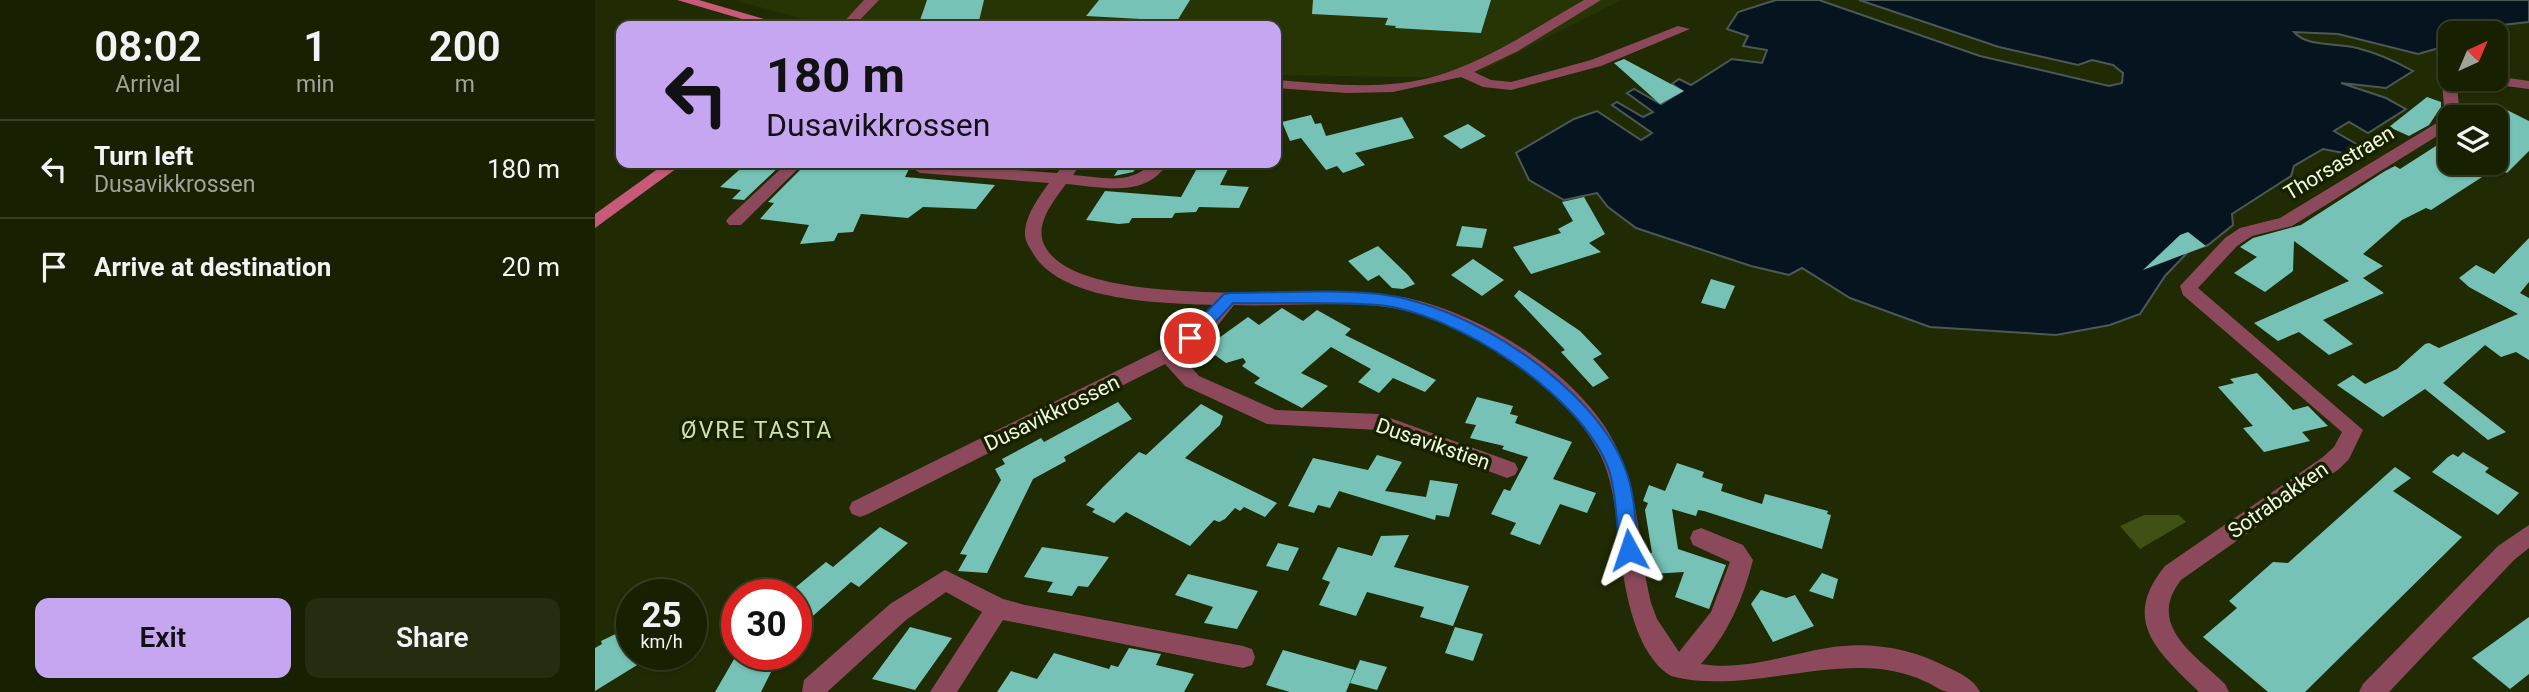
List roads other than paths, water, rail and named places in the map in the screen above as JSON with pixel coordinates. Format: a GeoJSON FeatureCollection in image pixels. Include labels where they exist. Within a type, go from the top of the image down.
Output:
{"type":"FeatureCollection","features":[{"type":"Feature","properties":{"kind":"main road"},"geometry":{"type":"LineString","coordinates":[[684,0],[762,21]]}},
{"type":"Feature","properties":{"kind":"main road"},"geometry":{"type":"LineString","coordinates":[[595,222],[669,168]]}},
{"type":"Feature","properties":{"kind":"street"},"geometry":{"type":"LineString","coordinates":[[852,21],[872,0]]}},
{"type":"Feature","properties":{"kind":"street"},"geometry":{"type":"LineString","coordinates":[[1281,84],[1369,90],[1402,87],[1462,72],[1594,0]]}},
{"type":"Feature","properties":{"kind":"street"},"geometry":{"type":"LineString","coordinates":[[1462,72],[1488,84],[1511,86],[1596,63],[1683,29]]}},
{"type":"Feature","properties":{"kind":"street"},"geometry":{"type":"LineString","coordinates":[[2508,82],[2529,85]]}},
{"type":"Feature","properties":{"kind":"street","name":"Thorsastraen"},"geometry":{"type":"LineString","coordinates":[[2189,290],[2192,280],[2231,242],[2246,232],[2286,222],[2438,127]]}},
{"type":"Feature","properties":{"kind":"street"},"geometry":{"type":"LineString","coordinates":[[734,221],[791,168]]}},
{"type":"Feature","properties":{"kind":"street"},"geometry":{"type":"LineString","coordinates":[[921,168],[1067,171],[1135,184],[1147,178],[1156,168]]}},
{"type":"Feature","properties":{"kind":"street"},"geometry":{"type":"LineString","coordinates":[[1067,171],[1038,214],[1034,231],[1038,252],[1058,270],[1082,284],[1100,289],[1230,298],[1378,300],[1416,306],[1490,340],[1540,374],[1581,411],[1611,453],[1624,499],[1635,596],[1649,631],[1679,668],[1714,680],[1736,682],[1762,680],[1826,659],[1883,657],[1915,664],[1966,692]]}},
{"type":"Feature","properties":{"kind":"street","name":"Sotrabakken"},"geometry":{"type":"LineString","coordinates":[[2189,290],[2353,430],[2342,453],[2331,463],[2173,573],[2158,590],[2154,601],[2157,627],[2216,692]]}},
{"type":"Feature","properties":{"kind":"street","name":"Dusavikkrossen"},"geometry":{"type":"LineString","coordinates":[[860,508],[1168,354],[1210,320],[1230,298]]}},
{"type":"Feature","properties":{"kind":"street","name":"Dusavikstien"},"geometry":{"type":"LineString","coordinates":[[1168,354],[1192,381],[1274,418],[1379,422],[1507,470]]}},
{"type":"Feature","properties":{"kind":"street"},"geometry":{"type":"LineString","coordinates":[[2372,692],[2506,552],[2529,535]]}},
{"type":"Feature","properties":{"kind":"street"},"geometry":{"type":"LineString","coordinates":[[1679,668],[1705,644],[1719,626],[1730,606],[1742,560],[1735,552],[1701,538]]}},
{"type":"Feature","properties":{"kind":"street"},"geometry":{"type":"LineString","coordinates":[[813,688],[898,612],[945,580],[998,608],[1193,650],[1243,657]]}},
{"type":"Feature","properties":{"kind":"street"},"geometry":{"type":"LineString","coordinates":[[943,692],[998,608]]}},
{"type":"Feature","properties":{"kind":"water"},"geometry":{"type":"Polygon","coordinates":[[[1776,0],[1819,0],[1980,56],[2109,86],[2122,83],[2123,73],[2113,65],[2092,60],[2078,65],[1999,47],[1859,0],[2529,0],[2529,22],[2508,24],[2508,21],[2438,21],[2438,48],[2418,54],[2338,34],[2294,32],[2315,43],[2349,46],[2372,52],[2413,71],[2386,88],[2341,83],[2386,98],[2406,109],[2368,133],[2349,122],[2334,131],[2358,145],[2354,155],[2323,149],[2294,166],[2291,176],[2232,214],[2233,225],[2208,245],[2188,252],[2165,276],[2140,314],[2110,325],[2056,335],[1930,327],[1850,298],[1802,268],[1789,275],[1751,266],[1636,228],[1608,207],[1597,193],[1564,200],[1529,180],[1516,153],[1574,119],[1597,111],[1641,140],[1652,133],[1612,105],[1617,102],[1643,117],[1653,112],[1627,93],[1634,89],[1661,104],[1682,91],[1672,84],[1679,79],[1691,85],[1732,59],[1762,63],[1767,50],[1743,46],[1748,36],[1727,29],[1738,12],[1776,0]]]}},
{"type":"Feature","properties":{"kind":"district","name":"ØVRE TASTA"},"geometry":{"type":"Point","coordinates":[757,430]}}]}
